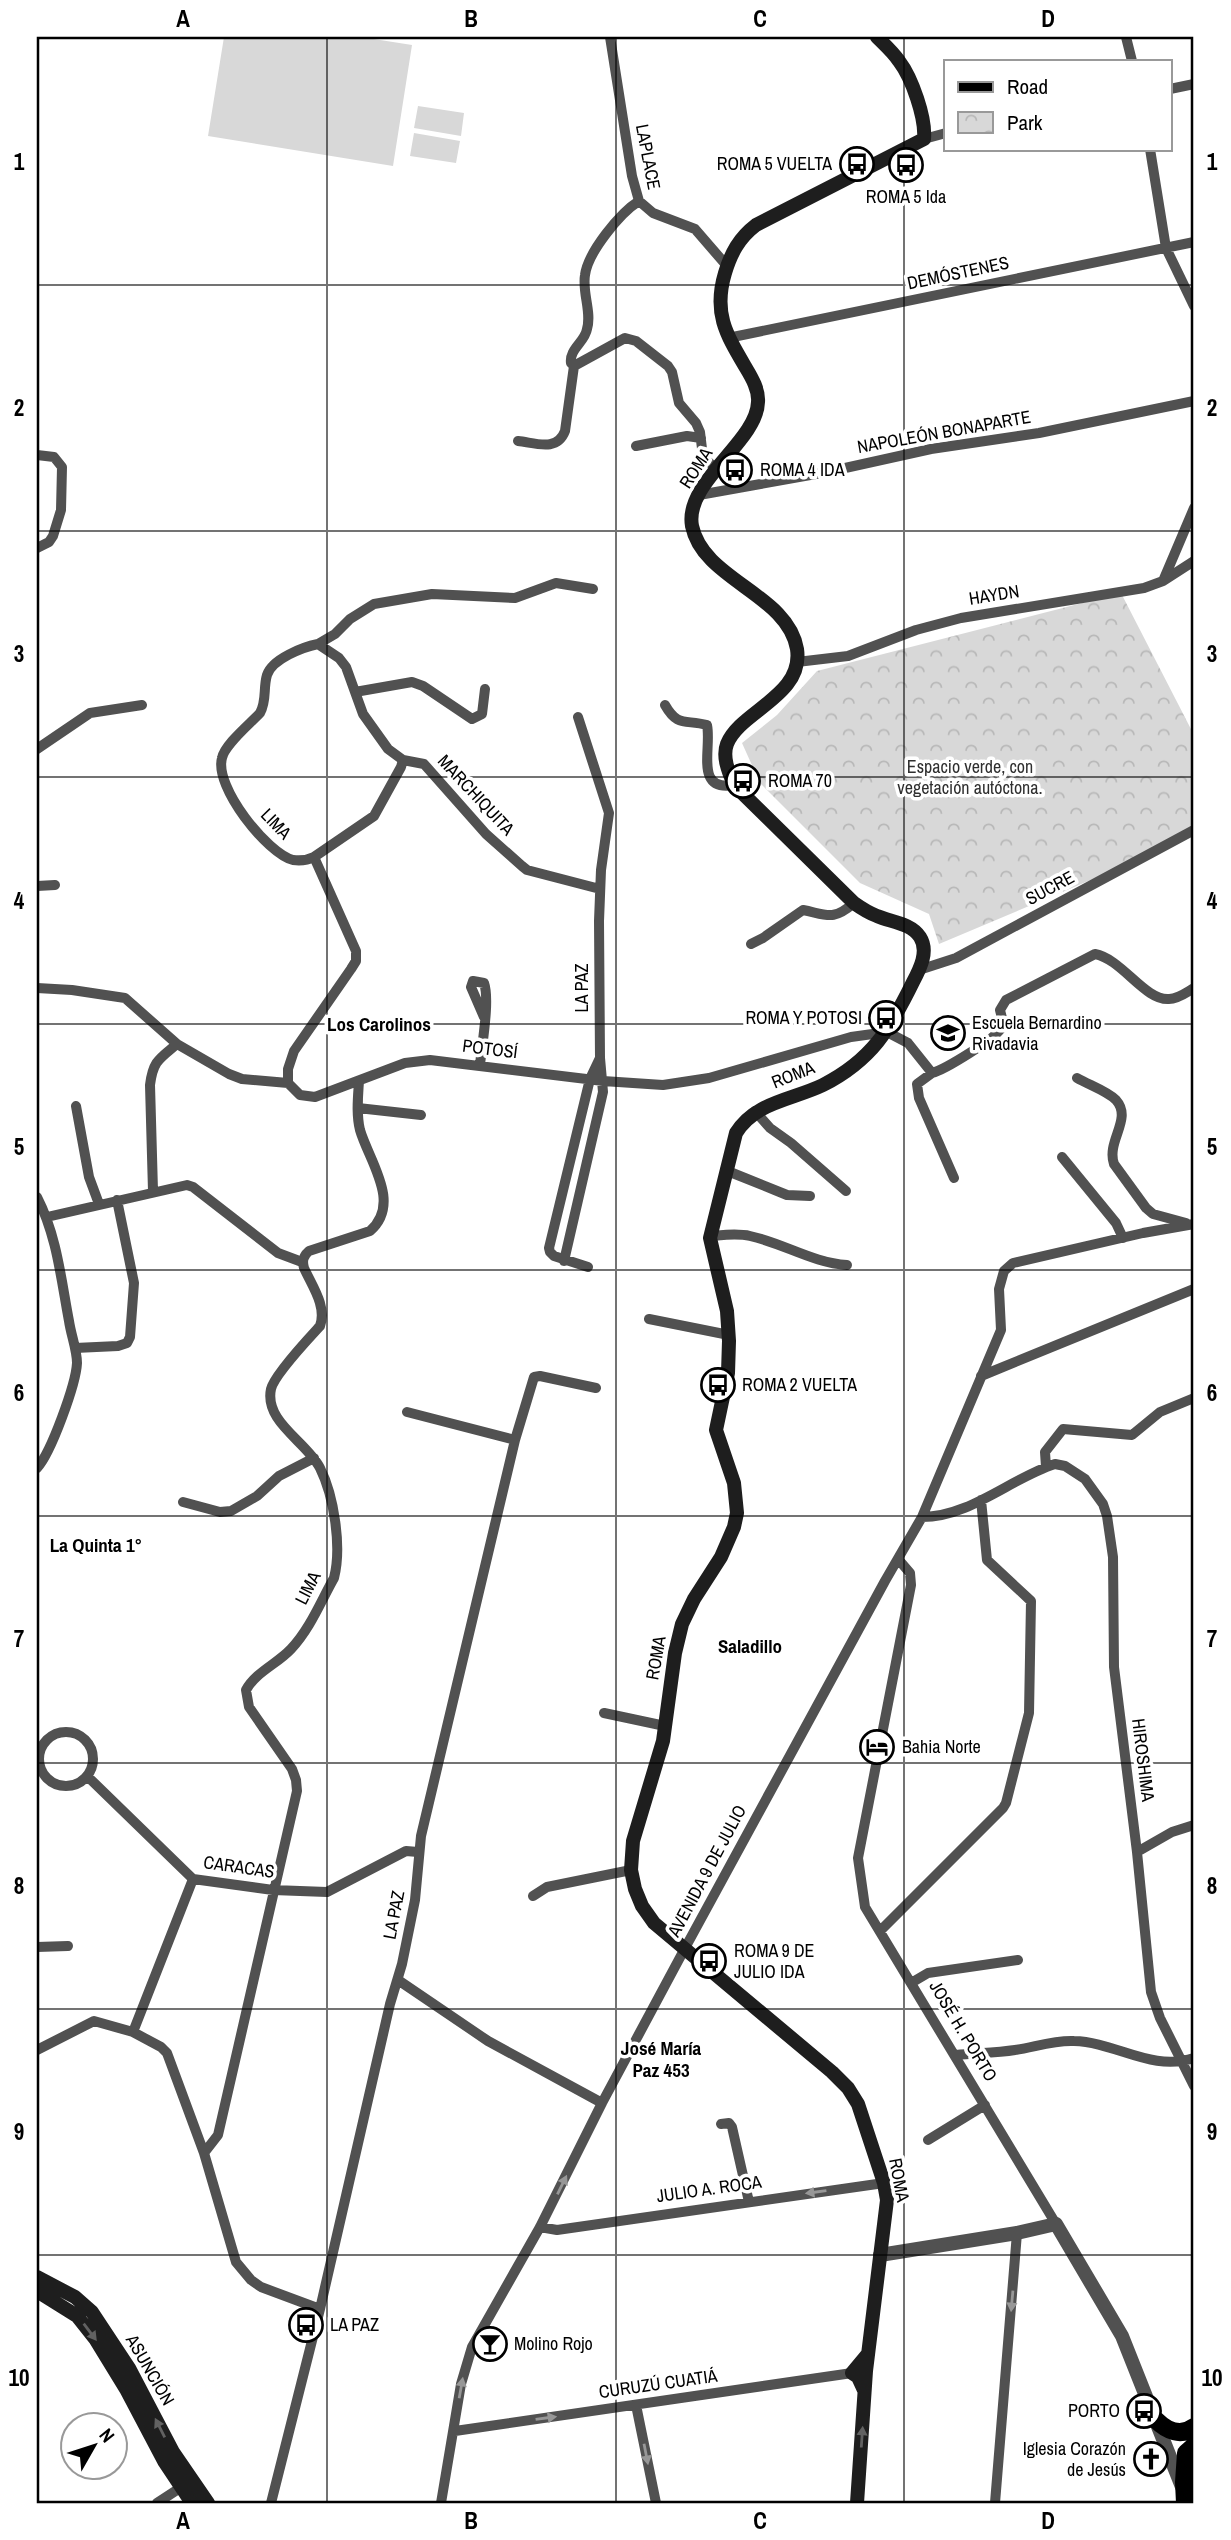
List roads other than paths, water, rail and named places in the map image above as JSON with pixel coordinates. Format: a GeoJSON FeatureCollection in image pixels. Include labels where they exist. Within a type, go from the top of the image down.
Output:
{"type":"FeatureCollection","features":[{"type":"Feature","properties":{"kind":"main road"},"geometry":{"type":"LineString","coordinates":[[877,37],[905,70],[925,128],[924,139]]}},
{"type":"Feature","properties":{"kind":"main road","name":"ROMA"},"geometry":{"type":"LineString","coordinates":[[797,662],[794,637],[787,625],[778,614],[711,558],[697,539],[692,517],[699,495],[755,417],[758,400],[751,377],[728,338],[720,310],[720,293],[736,244],[746,232],[924,139]]}},
{"type":"Feature","properties":{"kind":"main road"},"geometry":{"type":"LineString","coordinates":[[734,785],[726,761],[726,745],[739,729],[786,687],[797,662]]}},
{"type":"Feature","properties":{"kind":"main road","name":"ROMA"},"geometry":{"type":"LineString","coordinates":[[734,785],[854,903],[877,917],[902,924],[919,935],[924,945],[919,970],[887,1032],[865,1056],[824,1084],[755,1111],[736,1133],[710,1236],[727,1311],[729,1335],[728,1373],[716,1430],[734,1483],[737,1513],[730,1538],[682,1624],[675,1653],[665,1726],[633,1841],[631,1870],[642,1906],[654,1923],[832,2072],[848,2088],[864,2117],[887,2200],[868,2354],[859,2372],[864,2390],[858,2503]]}},
{"type":"Feature","properties":{"kind":"main road","name":"ASUNCIÓN"},"geometry":{"type":"LineString","coordinates":[[37,2277],[75,2297],[92,2312],[129,2368],[195,2497]]}},
{"type":"Feature","properties":{"kind":"main road","name":"ASUNCIÓN"},"geometry":{"type":"LineString","coordinates":[[37,2291],[77,2316],[91,2333],[126,2389],[157,2450],[195,2497]]}},
{"type":"Feature","properties":{"kind":"main road"},"geometry":{"type":"LineString","coordinates":[[1159,2427],[1184,2432],[1194,2427]]}},
{"type":"Feature","properties":{"kind":"main road"},"geometry":{"type":"LineString","coordinates":[[1185,2500],[1186,2453],[1194,2444]]}},
{"type":"Feature","properties":{"kind":"street","name":"LAPLACE"},"geometry":{"type":"LineString","coordinates":[[574,366],[570,358],[587,332],[584,275],[587,266],[625,210],[639,201],[632,176],[610,37]]}},
{"type":"Feature","properties":{"kind":"street"},"geometry":{"type":"LineString","coordinates":[[1126,37],[1132,60]]}},
{"type":"Feature","properties":{"kind":"street"},"geometry":{"type":"LineString","coordinates":[[1172,89],[1194,84]]}},
{"type":"Feature","properties":{"kind":"street"},"geometry":{"type":"LineString","coordinates":[[924,139],[944,134]]}},
{"type":"Feature","properties":{"kind":"street"},"geometry":{"type":"LineString","coordinates":[[1150,150],[1166,248],[1194,306]]}},
{"type":"Feature","properties":{"kind":"street"},"geometry":{"type":"LineString","coordinates":[[639,201],[653,213],[695,229],[727,266]]}},
{"type":"Feature","properties":{"kind":"street","name":"DEMÓSTENES"},"geometry":{"type":"LineString","coordinates":[[728,338],[1194,243]]}},
{"type":"Feature","properties":{"kind":"street"},"geometry":{"type":"LineString","coordinates":[[518,441],[554,444],[562,440],[574,366],[625,338],[636,341],[668,366],[672,372],[679,403],[696,423],[703,457],[716,469]]}},
{"type":"Feature","properties":{"kind":"street","name":"NAPOLEÓN BONAPARTE"},"geometry":{"type":"LineString","coordinates":[[699,495],[827,472],[931,449],[1039,433],[1194,401]]}},
{"type":"Feature","properties":{"kind":"street"},"geometry":{"type":"LineString","coordinates":[[636,446],[687,436],[701,438]]}},
{"type":"Feature","properties":{"kind":"street"},"geometry":{"type":"LineString","coordinates":[[37,455],[54,457],[62,467],[62,500],[53,536],[49,542],[37,548]]}},
{"type":"Feature","properties":{"kind":"street"},"geometry":{"type":"LineString","coordinates":[[1163,581],[1194,508]]}},
{"type":"Feature","properties":{"kind":"street","name":"HAYDN"},"geometry":{"type":"LineString","coordinates":[[797,662],[848,656],[916,630],[961,618],[1144,589],[1163,581],[1194,561]]}},
{"type":"Feature","properties":{"kind":"street"},"geometry":{"type":"LineString","coordinates":[[485,689],[482,714],[472,719],[423,685],[412,682],[355,692],[346,667],[339,658],[318,644],[374,604],[432,594],[515,598],[556,583],[593,589]]}},
{"type":"Feature","properties":{"kind":"street","name":"LIMA"},"geometry":{"type":"LineString","coordinates":[[314,857],[295,860],[271,846],[233,803],[220,767],[226,749],[264,705],[267,674],[273,667],[310,645],[318,644]]}},
{"type":"Feature","properties":{"kind":"street","name":"MARCHIQUITA"},"geometry":{"type":"LineString","coordinates":[[355,692],[366,720],[388,750],[403,760],[424,764],[486,834],[527,870],[600,889]]}},
{"type":"Feature","properties":{"kind":"street"},"geometry":{"type":"LineString","coordinates":[[37,749],[90,713],[142,705]]}},
{"type":"Feature","properties":{"kind":"street"},"geometry":{"type":"LineString","coordinates":[[665,705],[671,715],[682,723],[707,725],[707,768],[710,777],[723,787],[734,785]]}},
{"type":"Feature","properties":{"kind":"street","name":"LA PAZ"},"geometry":{"type":"LineString","coordinates":[[564,1261],[603,1092],[600,1058],[600,889],[609,813],[578,717]]}},
{"type":"Feature","properties":{"kind":"street"},"geometry":{"type":"LineString","coordinates":[[288,1083],[288,1069],[294,1051],[356,961],[355,944],[314,857],[374,816],[403,760]]}},
{"type":"Feature","properties":{"kind":"street","name":"SUCRE"},"geometry":{"type":"LineString","coordinates":[[919,970],[956,958],[1194,830]]}},
{"type":"Feature","properties":{"kind":"street"},"geometry":{"type":"LineString","coordinates":[[37,886],[55,885]]}},
{"type":"Feature","properties":{"kind":"street"},"geometry":{"type":"LineString","coordinates":[[751,944],[803,910],[835,916],[854,903]]}},
{"type":"Feature","properties":{"kind":"street"},"geometry":{"type":"LineString","coordinates":[[954,1178],[919,1098],[917,1084],[932,1073],[954,1063],[999,1030],[1002,1021],[1000,1010],[1006,1000],[1095,954],[1108,957],[1156,997],[1167,1000],[1194,988]]}},
{"type":"Feature","properties":{"kind":"street","name":"POTOSÍ"},"geometry":{"type":"LineString","coordinates":[[37,988],[125,998],[177,1044],[229,1074],[242,1079],[288,1083],[300,1095],[315,1097],[414,1062],[438,1060],[650,1085],[690,1081],[851,1037],[887,1032]]}},
{"type":"Feature","properties":{"kind":"street"},"geometry":{"type":"LineString","coordinates":[[480,1065],[484,1017]]}},
{"type":"Feature","properties":{"kind":"street"},"geometry":{"type":"LineString","coordinates":[[887,1032],[908,1044],[932,1073]]}},
{"type":"Feature","properties":{"kind":"street"},"geometry":{"type":"LineString","coordinates":[[153,1191],[150,1085],[152,1070],[157,1060],[177,1044]]}},
{"type":"Feature","properties":{"kind":"street"},"geometry":{"type":"LineString","coordinates":[[588,1267],[564,1261],[554,1256],[549,1248],[590,1079],[600,1058]]}},
{"type":"Feature","properties":{"kind":"street"},"geometry":{"type":"LineString","coordinates":[[1077,1078],[1115,1098],[1120,1105],[1123,1119],[1112,1148],[1114,1164],[1146,1208],[1153,1214],[1193,1224]]}},
{"type":"Feature","properties":{"kind":"street"},"geometry":{"type":"LineString","coordinates":[[47,1217],[180,1185],[193,1187],[278,1253],[302,1262],[309,1251],[370,1231],[379,1219],[383,1200],[381,1182],[360,1129],[359,1081]]}},
{"type":"Feature","properties":{"kind":"street"},"geometry":{"type":"LineString","coordinates":[[76,1106],[89,1177],[99,1204]]}},
{"type":"Feature","properties":{"kind":"street"},"geometry":{"type":"LineString","coordinates":[[358,1108],[421,1115]]}},
{"type":"Feature","properties":{"kind":"street"},"geometry":{"type":"LineString","coordinates":[[755,1111],[769,1128],[791,1143],[846,1191]]}},
{"type":"Feature","properties":{"kind":"street"},"geometry":{"type":"LineString","coordinates":[[1062,1157],[1116,1223],[1123,1238],[1193,1224]]}},
{"type":"Feature","properties":{"kind":"street"},"geometry":{"type":"LineString","coordinates":[[725,1170],[787,1195],[810,1196]]}},
{"type":"Feature","properties":{"kind":"street"},"geometry":{"type":"LineString","coordinates":[[37,1197],[52,1230],[75,1348],[76,1368],[46,1454],[37,1468]]}},
{"type":"Feature","properties":{"kind":"street"},"geometry":{"type":"LineString","coordinates":[[75,1348],[118,1346],[127,1343],[130,1337],[134,1283],[117,1200]]}},
{"type":"Feature","properties":{"kind":"street"},"geometry":{"type":"LineString","coordinates":[[710,1236],[751,1236],[832,1264],[847,1265]]}},
{"type":"Feature","properties":{"kind":"street","name":"AVENIDA 9 DE JULIO"},"geometry":{"type":"LineString","coordinates":[[441,2503],[461,2384],[472,2347],[541,2227],[602,2103],[684,1950],[922,1517],[1002,1330],[999,1289],[1004,1271],[1013,1262],[1123,1238]]}},
{"type":"Feature","properties":{"kind":"street","name":"LIMA"},"geometry":{"type":"LineString","coordinates":[[204,2153],[218,2135],[297,1791],[296,1780],[284,1756],[249,1707],[246,1690],[250,1683],[296,1644],[334,1578],[336,1569],[334,1516],[323,1476],[314,1458],[275,1413],[270,1392],[276,1378],[320,1326],[323,1317],[321,1305],[302,1262]]}},
{"type":"Feature","properties":{"kind":"street"},"geometry":{"type":"LineString","coordinates":[[981,1376],[1194,1289]]}},
{"type":"Feature","properties":{"kind":"street"},"geometry":{"type":"LineString","coordinates":[[649,1319],[729,1335]]}},
{"type":"Feature","properties":{"kind":"street","name":"LA PAZ"},"geometry":{"type":"LineString","coordinates":[[271,2503],[320,2309],[390,2004],[398,1980],[415,1900],[418,1852],[515,1440],[534,1377],[596,1388]]}},
{"type":"Feature","properties":{"kind":"street"},"geometry":{"type":"LineString","coordinates":[[922,1517],[933,1517],[981,1500],[1046,1467],[1045,1452],[1063,1429],[1132,1436],[1160,1412],[1194,1398]]}},
{"type":"Feature","properties":{"kind":"street"},"geometry":{"type":"LineString","coordinates":[[407,1412],[515,1440]]}},
{"type":"Feature","properties":{"kind":"street"},"geometry":{"type":"LineString","coordinates":[[183,1502],[220,1512],[231,1511],[257,1496],[279,1476],[314,1458]]}},
{"type":"Feature","properties":{"kind":"street","name":"HIROSHIMA"},"geometry":{"type":"LineString","coordinates":[[1046,1467],[1055,1464],[1065,1466],[1085,1479],[1103,1504],[1107,1516],[1114,1576],[1114,1667],[1138,1852],[1151,1992],[1155,2006],[1194,2086]]}},
{"type":"Feature","properties":{"kind":"street"},"geometry":{"type":"LineString","coordinates":[[880,1931],[1003,1808],[1029,1713],[1031,1601],[987,1560],[981,1500]]}},
{"type":"Feature","properties":{"kind":"street","name":"JOSÉ H. PORTO"},"geometry":{"type":"LineString","coordinates":[[898,1559],[910,1573],[911,1585],[858,1858],[865,1907],[1122,2336],[1185,2500]]}},
{"type":"Feature","properties":{"kind":"street"},"geometry":{"type":"LineString","coordinates":[[604,1713],[665,1726]]}},
{"type":"Feature","properties":{"kind":"street"},"geometry":{"type":"LineString","coordinates":[[66,1732],[82,1737],[88,1743],[93,1760],[88,1776],[72,1785],[55,1783],[42,1770],[40,1753],[44,1744],[50,1738],[66,1732]]}},
{"type":"Feature","properties":{"kind":"street","name":"CARACAS"},"geometry":{"type":"LineString","coordinates":[[88,1776],[193,1879],[273,1890],[327,1892],[406,1851],[418,1852]]}},
{"type":"Feature","properties":{"kind":"street"},"geometry":{"type":"LineString","coordinates":[[1138,1852],[1172,1832],[1194,1825]]}},
{"type":"Feature","properties":{"kind":"street"},"geometry":{"type":"LineString","coordinates":[[533,1896],[547,1887],[631,1870]]}},
{"type":"Feature","properties":{"kind":"street"},"geometry":{"type":"LineString","coordinates":[[133,2032],[193,1879]]}},
{"type":"Feature","properties":{"kind":"street"},"geometry":{"type":"LineString","coordinates":[[37,1947],[68,1946]]}},
{"type":"Feature","properties":{"kind":"street"},"geometry":{"type":"LineString","coordinates":[[911,1983],[928,1973],[1018,1960]]}},
{"type":"Feature","properties":{"kind":"street"},"geometry":{"type":"LineString","coordinates":[[398,1980],[488,2041],[602,2103]]}},
{"type":"Feature","properties":{"kind":"street"},"geometry":{"type":"LineString","coordinates":[[37,2050],[94,2021],[133,2032],[161,2047],[167,2053],[204,2153],[233,2254],[243,2272],[261,2287],[320,2309]]}},
{"type":"Feature","properties":{"kind":"street"},"geometry":{"type":"LineString","coordinates":[[956,2055],[1013,2050],[1071,2040],[1084,2041],[1143,2060],[1181,2061],[1194,2057]]}},
{"type":"Feature","properties":{"kind":"street"},"geometry":{"type":"LineString","coordinates":[[928,2140],[985,2105]]}},
{"type":"Feature","properties":{"kind":"street"},"geometry":{"type":"LineString","coordinates":[[721,2124],[729,2123],[732,2127],[749,2202]]}},
{"type":"Feature","properties":{"kind":"street","name":"JULIO A. ROCA"},"geometry":{"type":"LineString","coordinates":[[541,2227],[557,2230],[884,2183]]}},
{"type":"Feature","properties":{"kind":"street"},"geometry":{"type":"LineString","coordinates":[[880,2255],[1056,2224]]}},
{"type":"Feature","properties":{"kind":"street"},"geometry":{"type":"LineString","coordinates":[[995,2503],[1017,2233]]}},
{"type":"Feature","properties":{"kind":"street","name":"CURUZÚ CUATIÁ"},"geometry":{"type":"LineString","coordinates":[[455,2431],[859,2372]]}},
{"type":"Feature","properties":{"kind":"street"},"geometry":{"type":"LineString","coordinates":[[636,2405],[656,2503]]}},
{"type":"Feature","properties":{"kind":"street"},"geometry":{"type":"LineString","coordinates":[[1159,2427],[1176,2444],[1194,2444]]}},
{"type":"Feature","properties":{"kind":"street"},"geometry":{"type":"LineString","coordinates":[[156,2503],[195,2497]]}},
{"type":"Feature","properties":{"kind":"place","name":"ROMA 5 VUELTA"},"geometry":{"type":"Point","coordinates":[857,164]}},
{"type":"Feature","properties":{"kind":"place","name":"ROMA 5 Ida"},"geometry":{"type":"Point","coordinates":[906,165]}},
{"type":"Feature","properties":{"kind":"place","name":"ROMA 4 IDA"},"geometry":{"type":"Point","coordinates":[735,470]}},
{"type":"Feature","properties":{"kind":"place","name":"ROMA 70"},"geometry":{"type":"Point","coordinates":[743,781]}},
{"type":"Feature","properties":{"kind":"place","name":"ROMA Y POTOSI"},"geometry":{"type":"Point","coordinates":[886,1018]}},
{"type":"Feature","properties":{"kind":"place","name":"Escuela Bernardino Rivadavia"},"geometry":{"type":"Point","coordinates":[948,1033]}},
{"type":"Feature","properties":{"kind":"place","name":"ROMA 2 VUELTA"},"geometry":{"type":"Point","coordinates":[718,1385]}},
{"type":"Feature","properties":{"kind":"place","name":"Bahia Norte"},"geometry":{"type":"Point","coordinates":[877,1747]}},
{"type":"Feature","properties":{"kind":"place","name":"ROMA 9 DE JULIO IDA"},"geometry":{"type":"Point","coordinates":[709,1961]}},
{"type":"Feature","properties":{"kind":"place","name":"LA PAZ"},"geometry":{"type":"Point","coordinates":[306,2325]}},
{"type":"Feature","properties":{"kind":"place","name":"Molino Rojo"},"geometry":{"type":"Point","coordinates":[490,2344]}},
{"type":"Feature","properties":{"kind":"place","name":"PORTO"},"geometry":{"type":"Point","coordinates":[1144,2411]}},
{"type":"Feature","properties":{"kind":"place","name":"Iglesia Corazón de Jesús"},"geometry":{"type":"Point","coordinates":[1151,2459]}},
{"type":"Feature","properties":{"kind":"district","name":"Los Carolinos"},"geometry":{"type":"Point","coordinates":[379,1024]}},
{"type":"Feature","properties":{"kind":"district","name":"La Quinta 1°"},"geometry":{"type":"Point","coordinates":[96,1545]}},
{"type":"Feature","properties":{"kind":"district","name":"Saladillo"},"geometry":{"type":"Point","coordinates":[750,1646]}},
{"type":"Feature","properties":{"kind":"district","name":"José María Paz 453"},"geometry":{"type":"Point","coordinates":[661,2059]}},
{"type":"Feature","properties":{"kind":"park label","name":"Espacio verde, con vegetación autóctona."},"geometry":{"type":"Point","coordinates":[970,777]}}]}
